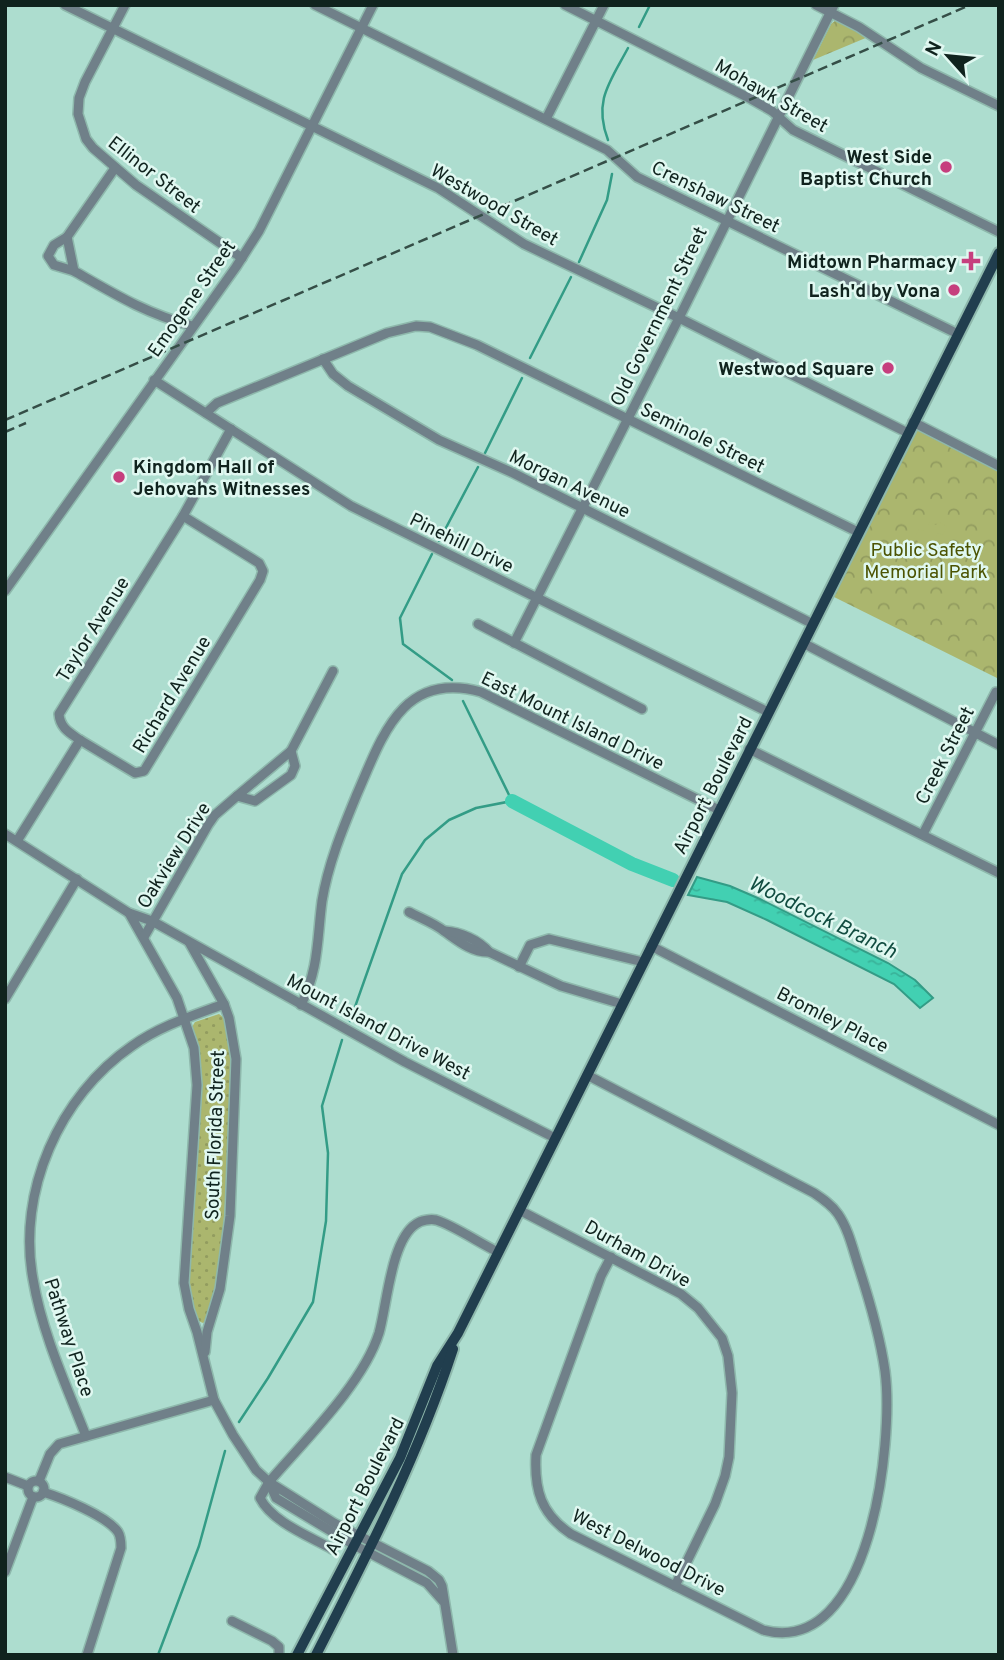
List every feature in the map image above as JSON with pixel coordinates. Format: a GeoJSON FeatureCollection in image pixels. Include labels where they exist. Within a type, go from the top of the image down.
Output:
{"type":"FeatureCollection","features":[{"type":"Feature","properties":{"kind":"main road","name":"Airport Boulevard"},"geometry":{"type":"LineString","coordinates":[[298,1655],[400,1458],[437,1366],[458,1333],[998,255]]}},
{"type":"Feature","properties":{"kind":"main road","name":"Airport Boulevard"},"geometry":{"type":"LineString","coordinates":[[316,1655],[400,1487],[430,1417],[458,1333]]}},
{"type":"Feature","properties":{"kind":"street","name":"Westwood Street"},"geometry":{"type":"LineString","coordinates":[[65,5],[455,197],[494,227],[524,244],[999,466]]}},
{"type":"Feature","properties":{"kind":"street"},"geometry":{"type":"LineString","coordinates":[[113,29],[125,5]]}},
{"type":"Feature","properties":{"kind":"street","name":"Crenshaw Street"},"geometry":{"type":"LineString","coordinates":[[315,5],[607,150],[636,177],[958,334]]}},
{"type":"Feature","properties":{"kind":"street","name":"Emogene Street"},"geometry":{"type":"LineString","coordinates":[[5,591],[242,258],[259,230],[373,5]]}},
{"type":"Feature","properties":{"kind":"street","name":"Mohawk Street"},"geometry":{"type":"LineString","coordinates":[[565,5],[751,99],[772,111],[793,130],[999,232]]}},
{"type":"Feature","properties":{"kind":"street"},"geometry":{"type":"LineString","coordinates":[[545,119],[604,5]]}},
{"type":"Feature","properties":{"kind":"street"},"geometry":{"type":"LineString","coordinates":[[816,5],[832,9],[921,68],[999,106]]}},
{"type":"Feature","properties":{"kind":"street","name":"Old Government Street"},"geometry":{"type":"LineString","coordinates":[[514,643],[832,9]]}},
{"type":"Feature","properties":{"kind":"street","name":"Ellinor Street"},"geometry":{"type":"LineString","coordinates":[[113,29],[79,98],[79,114],[86,139],[115,168],[242,258]]}},
{"type":"Feature","properties":{"kind":"street"},"geometry":{"type":"LineString","coordinates":[[115,168],[67,237],[54,244],[48,256],[54,265],[74,271],[127,302],[159,317],[192,327]]}},
{"type":"Feature","properties":{"kind":"street"},"geometry":{"type":"LineString","coordinates":[[67,237],[74,271]]}},
{"type":"Feature","properties":{"kind":"street","name":"Seminole Street"},"geometry":{"type":"LineString","coordinates":[[323,359],[387,333],[416,326],[430,327],[477,345],[859,532]]}},
{"type":"Feature","properties":{"kind":"street"},"geometry":{"type":"LineString","coordinates":[[206,413],[217,403],[323,359]]}},
{"type":"Feature","properties":{"kind":"street","name":"Morgan Avenue"},"geometry":{"type":"LineString","coordinates":[[323,359],[333,374],[348,386],[439,440],[813,624]]}},
{"type":"Feature","properties":{"kind":"street","name":"Pinehill Drive"},"geometry":{"type":"LineString","coordinates":[[154,380],[351,506],[768,712]]}},
{"type":"Feature","properties":{"kind":"street","name":"Taylor Avenue"},"geometry":{"type":"LineString","coordinates":[[80,740],[65,729],[60,723],[59,715],[183,516],[231,429]]}},
{"type":"Feature","properties":{"kind":"street","name":"Richard Avenue"},"geometry":{"type":"LineString","coordinates":[[80,740],[135,773],[144,771],[260,580],[263,571],[259,563],[183,516]]}},
{"type":"Feature","properties":{"kind":"street"},"geometry":{"type":"LineString","coordinates":[[478,625],[642,709]]}},
{"type":"Feature","properties":{"kind":"street"},"geometry":{"type":"LineString","coordinates":[[803,643],[999,745]]}},
{"type":"Feature","properties":{"kind":"street","name":"Oakview Drive"},"geometry":{"type":"LineString","coordinates":[[144,937],[215,815],[291,751],[333,671]]}},
{"type":"Feature","properties":{"kind":"street","name":"East Mount Island Drive"},"geometry":{"type":"LineString","coordinates":[[301,1004],[311,986],[316,966],[323,900],[344,827],[382,736],[391,721],[409,703],[433,691],[456,687],[481,692],[719,810]]}},
{"type":"Feature","properties":{"kind":"street","name":"Creek Street"},"geometry":{"type":"LineString","coordinates":[[923,834],[996,692]]}},
{"type":"Feature","properties":{"kind":"street"},"geometry":{"type":"LineString","coordinates":[[17,841],[80,740]]}},
{"type":"Feature","properties":{"kind":"street"},"geometry":{"type":"LineString","coordinates":[[749,749],[999,873]]}},
{"type":"Feature","properties":{"kind":"street","name":"Oakview Drive"},"geometry":{"type":"LineString","coordinates":[[237,796],[255,801],[291,775],[295,766],[291,751]]}},
{"type":"Feature","properties":{"kind":"street","name":"South Florida Street"},"geometry":{"type":"LineString","coordinates":[[5,834],[129,913],[152,920],[189,942],[224,1004],[236,1059],[231,1207],[223,1275],[207,1332],[204,1361]]}},
{"type":"Feature","properties":{"kind":"street"},"geometry":{"type":"LineString","coordinates":[[5,999],[77,879]]}},
{"type":"Feature","properties":{"kind":"street"},"geometry":{"type":"LineString","coordinates":[[409,912],[481,953],[489,952],[561,986],[622,1004]]}},
{"type":"Feature","properties":{"kind":"street","name":"South Florida Street"},"geometry":{"type":"LineString","coordinates":[[129,913],[185,1018],[194,1048],[197,1085],[184,1283],[215,1400],[245,1455],[269,1482],[426,1583],[439,1595],[446,1608],[453,1655]]}},
{"type":"Feature","properties":{"kind":"street"},"geometry":{"type":"LineString","coordinates":[[519,967],[530,944],[549,939],[643,962]]}},
{"type":"Feature","properties":{"kind":"street","name":"Mount Island Drive West"},"geometry":{"type":"LineString","coordinates":[[189,942],[404,1062],[555,1138]]}},
{"type":"Feature","properties":{"kind":"street","name":"Bromley Place"},"geometry":{"type":"LineString","coordinates":[[651,946],[999,1125]]}},
{"type":"Feature","properties":{"kind":"street","name":"Pathway Place"},"geometry":{"type":"LineString","coordinates":[[86,1436],[46,1329],[32,1278],[30,1225],[37,1182],[47,1152],[63,1120],[80,1093],[106,1066],[131,1046],[169,1025],[224,1004]]}},
{"type":"Feature","properties":{"kind":"street","name":"West Delwood Drive"},"geometry":{"type":"LineString","coordinates":[[587,1075],[814,1193],[838,1213],[848,1234],[876,1324],[885,1373],[883,1464],[876,1511],[855,1570],[835,1606],[802,1630],[789,1633],[763,1630],[570,1534],[551,1519],[540,1499],[535,1472],[538,1446],[601,1276],[611,1257]]}},
{"type":"Feature","properties":{"kind":"street","name":"Durham Drive"},"geometry":{"type":"LineString","coordinates":[[519,1210],[681,1294],[722,1338],[728,1356],[732,1393],[729,1457],[715,1504],[675,1586]]}},
{"type":"Feature","properties":{"kind":"street"},"geometry":{"type":"LineString","coordinates":[[332,1549],[288,1524],[269,1510],[260,1498],[269,1482],[352,1383],[367,1357],[378,1335],[396,1256],[406,1233],[416,1223],[436,1220],[498,1252]]}},
{"type":"Feature","properties":{"kind":"street"},"geometry":{"type":"LineString","coordinates":[[39,1481],[50,1454],[59,1444],[215,1400]]}},
{"type":"Feature","properties":{"kind":"street"},"geometry":{"type":"LineString","coordinates":[[5,1478],[28,1486]]}},
{"type":"Feature","properties":{"kind":"street"},"geometry":{"type":"LineString","coordinates":[[28,1486],[39,1481]]}},
{"type":"Feature","properties":{"kind":"street"},"geometry":{"type":"LineString","coordinates":[[33,1497],[38,1497],[43,1492],[43,1485],[39,1481]]}},
{"type":"Feature","properties":{"kind":"street"},"geometry":{"type":"LineString","coordinates":[[28,1486],[33,1497]]}},
{"type":"Feature","properties":{"kind":"street"},"geometry":{"type":"LineString","coordinates":[[43,1492],[104,1520],[118,1532],[121,1548],[87,1655]]}},
{"type":"Feature","properties":{"kind":"street"},"geometry":{"type":"LineString","coordinates":[[5,1572],[33,1497]]}},
{"type":"Feature","properties":{"kind":"street"},"geometry":{"type":"LineString","coordinates":[[232,1621],[272,1641],[279,1651]]}},
{"type":"Feature","properties":{"kind":"green space"},"geometry":{"type":"Polygon","coordinates":[[[836,20],[868,37],[813,60],[831,24],[836,20]]]}},
{"type":"Feature","properties":{"kind":"green space","name":"Public Safety Memorial Park"},"geometry":{"type":"Polygon","coordinates":[[[913,422],[999,466],[999,679],[828,594],[913,422]]]}},
{"type":"Feature","properties":{"kind":"green space"},"geometry":{"type":"Polygon","coordinates":[[[930,522],[947,526],[943,535],[938,533],[933,542],[938,545],[925,570],[918,567],[924,554],[916,549],[918,541],[914,539],[919,529],[923,531],[930,522]]]}},
{"type":"Feature","properties":{"kind":"green space"},"geometry":{"type":"Polygon","coordinates":[[[219,1014],[224,1018],[232,1063],[231,1120],[220,1272],[206,1321],[203,1323],[196,1320],[187,1278],[201,1081],[192,1027],[195,1022],[219,1014]]]}},
{"type":"Feature","properties":{"kind":"water"},"geometry":{"type":"Polygon","coordinates":[[[697,877],[730,886],[760,899],[888,963],[915,980],[933,998],[920,1008],[894,984],[767,920],[727,902],[688,895],[697,877]]]}},
{"type":"Feature","properties":{"kind":"waterway"},"geometry":{"type":"LineString","coordinates":[[639,27],[650,5]]}},
{"type":"Feature","properties":{"kind":"waterway"},"geometry":{"type":"LineString","coordinates":[[608,140],[602,114],[603,103],[610,82],[628,48]]}},
{"type":"Feature","properties":{"kind":"waterway"},"geometry":{"type":"LineString","coordinates":[[579,262],[607,200],[612,174]]}},
{"type":"Feature","properties":{"kind":"waterway"},"geometry":{"type":"LineString","coordinates":[[530,358],[571,277]]}},
{"type":"Feature","properties":{"kind":"waterway"},"geometry":{"type":"LineString","coordinates":[[485,453],[522,378]]}},
{"type":"Feature","properties":{"kind":"waterway"},"geometry":{"type":"LineString","coordinates":[[439,541],[478,467]]}},
{"type":"Feature","properties":{"kind":"waterway"},"geometry":{"type":"LineString","coordinates":[[432,554],[400,618],[403,644],[452,680]]}},
{"type":"Feature","properties":{"kind":"waterway"},"geometry":{"type":"LineString","coordinates":[[350,1021],[402,874],[425,840],[449,820],[476,808],[512,801],[463,701]]}},
{"type":"Feature","properties":{"kind":"waterway","name":"Woodcock Branch"},"geometry":{"type":"LineString","coordinates":[[512,801],[632,864],[673,880]]}},
{"type":"Feature","properties":{"kind":"waterway"},"geometry":{"type":"LineString","coordinates":[[239,1422],[313,1302],[326,1221],[328,1153],[322,1106],[342,1040]]}},
{"type":"Feature","properties":{"kind":"waterway"},"geometry":{"type":"LineString","coordinates":[[158,1655],[199,1546],[225,1451]]}},
{"type":"Feature","properties":{"kind":"railway"},"geometry":{"type":"LineString","coordinates":[[5,420],[970,5]]}},
{"type":"Feature","properties":{"kind":"railway"},"geometry":{"type":"LineString","coordinates":[[5,432],[26,423]]}},
{"type":"Feature","properties":{"kind":"place","name":"West Side Baptist Church"},"geometry":{"type":"Point","coordinates":[946,167]}},
{"type":"Feature","properties":{"kind":"place","name":"Midtown Pharmacy"},"geometry":{"type":"Point","coordinates":[971,261]}},
{"type":"Feature","properties":{"kind":"place","name":"Lash'd by Vona"},"geometry":{"type":"Point","coordinates":[954,290]}},
{"type":"Feature","properties":{"kind":"place","name":"Westwood Square"},"geometry":{"type":"Point","coordinates":[888,368]}},
{"type":"Feature","properties":{"kind":"place","name":"Kingdom Hall of Jehovahs Witnesses"},"geometry":{"type":"Point","coordinates":[119,477]}}]}
